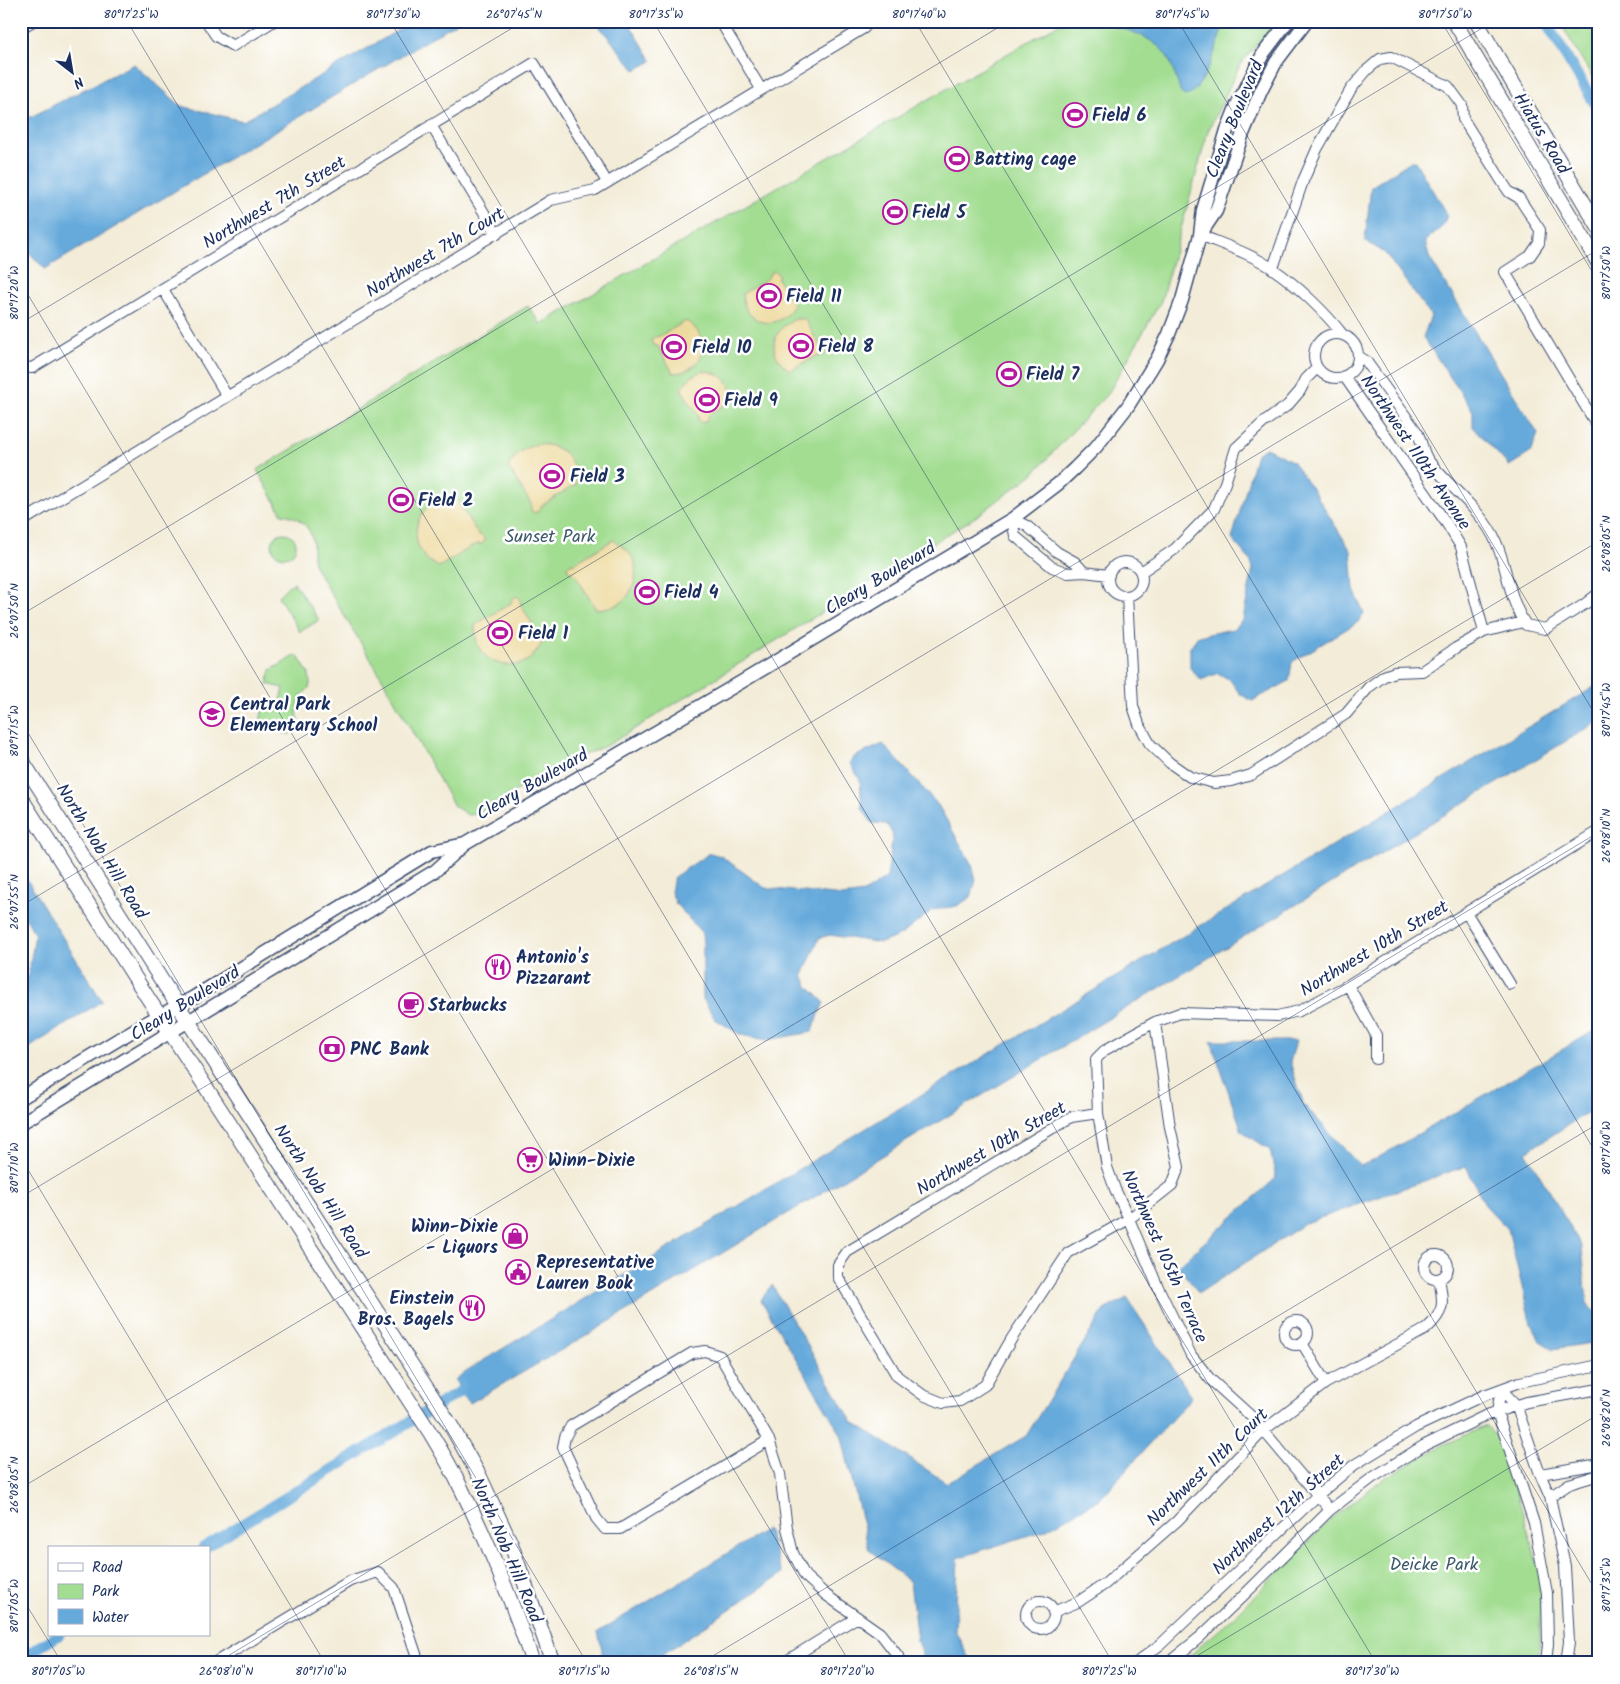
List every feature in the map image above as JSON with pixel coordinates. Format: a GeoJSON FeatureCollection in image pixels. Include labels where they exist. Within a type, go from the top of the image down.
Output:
{"type":"FeatureCollection","features":[{"type":"Feature","properties":{"kind":"main road","name":"Hiatus Road"},"geometry":{"type":"LineString","coordinates":[[1454,21],[1599,264]]}},
{"type":"Feature","properties":{"kind":"main road","name":"Hiatus Road"},"geometry":{"type":"LineString","coordinates":[[1476,21],[1599,228]]}},
{"type":"Feature","properties":{"kind":"main road","name":"North Nob Hill Road"},"geometry":{"type":"LineString","coordinates":[[21,759],[188,1022],[450,1424],[480,1477],[511,1544],[553,1663]]}},
{"type":"Feature","properties":{"kind":"main road","name":"North Nob Hill Road"},"geometry":{"type":"LineString","coordinates":[[21,798],[431,1434],[462,1489],[492,1553],[516,1612],[533,1663]]}},
{"type":"Feature","properties":{"kind":"street"},"geometry":{"type":"LineString","coordinates":[[21,28],[33,21]]}},
{"type":"Feature","properties":{"kind":"street"},"geometry":{"type":"LineString","coordinates":[[206,21],[216,36],[233,46],[274,21]]}},
{"type":"Feature","properties":{"kind":"street"},"geometry":{"type":"LineString","coordinates":[[720,21],[761,89]]}},
{"type":"Feature","properties":{"kind":"street","name":"Northwest 7th Court"},"geometry":{"type":"LineString","coordinates":[[21,522],[551,200],[595,190],[864,28],[869,21]]}},
{"type":"Feature","properties":{"kind":"street","name":"Cleary Boulevard"},"geometry":{"type":"LineString","coordinates":[[21,1123],[435,871],[465,844],[735,686],[1012,519],[1058,484],[1096,447],[1128,406],[1169,334],[1182,300],[1200,234],[1203,210],[1237,104],[1263,54],[1288,21]]}},
{"type":"Feature","properties":{"kind":"street","name":"Cleary Boulevard"},"geometry":{"type":"LineString","coordinates":[[1200,234],[1216,211],[1260,91],[1276,62],[1307,21]]}},
{"type":"Feature","properties":{"kind":"street"},"geometry":{"type":"LineString","coordinates":[[1273,268],[1303,181],[1317,149],[1351,89],[1367,70],[1380,59],[1391,57],[1448,86],[1456,95],[1462,105],[1463,119],[1509,192],[1519,198],[1540,230],[1539,243],[1530,256],[1505,272],[1599,429]]}},
{"type":"Feature","properties":{"kind":"street","name":"Northwest 7th Street"},"geometry":{"type":"LineString","coordinates":[[26,367],[163,289],[534,63],[608,182]]}},
{"type":"Feature","properties":{"kind":"street"},"geometry":{"type":"LineString","coordinates":[[431,125],[497,234]]}},
{"type":"Feature","properties":{"kind":"street"},"geometry":{"type":"LineString","coordinates":[[1200,234],[1273,268],[1294,285],[1343,335],[1354,343],[1358,356],[1354,368],[1339,378],[1329,377],[1317,368],[1314,355],[1318,342],[1330,335],[1343,335]]}},
{"type":"Feature","properties":{"kind":"street"},"geometry":{"type":"LineString","coordinates":[[163,289],[227,396]]}},
{"type":"Feature","properties":{"kind":"street"},"geometry":{"type":"LineString","coordinates":[[1358,356],[1366,361],[1417,432],[1427,458],[1484,522],[1496,541],[1518,613],[1526,625],[1545,629],[1599,593]]}},
{"type":"Feature","properties":{"kind":"street"},"geometry":{"type":"LineString","coordinates":[[1141,572],[1175,549],[1214,509],[1225,483],[1236,448],[1263,423],[1288,404],[1300,390],[1306,379],[1317,368]]}},
{"type":"Feature","properties":{"kind":"street","name":"Northwest 110th Avenue"},"geometry":{"type":"LineString","coordinates":[[1344,376],[1461,547],[1484,632]]}},
{"type":"Feature","properties":{"kind":"street"},"geometry":{"type":"LineString","coordinates":[[1012,519],[1015,536],[1052,567],[1068,573],[1084,572],[1109,575]]}},
{"type":"Feature","properties":{"kind":"street"},"geometry":{"type":"LineString","coordinates":[[1012,519],[1027,526],[1057,552],[1075,562],[1084,572]]}},
{"type":"Feature","properties":{"kind":"street"},"geometry":{"type":"LineString","coordinates":[[1122,562],[1134,564],[1141,572],[1142,578],[1139,589],[1127,596],[1116,593],[1108,580],[1116,565],[1122,562]]}},
{"type":"Feature","properties":{"kind":"street"},"geometry":{"type":"LineString","coordinates":[[1127,596],[1133,706],[1139,724],[1150,744],[1170,763],[1190,777],[1214,783],[1231,782],[1250,775],[1282,755],[1346,714],[1369,687],[1384,676],[1394,672],[1422,671],[1484,632],[1523,622]]}},
{"type":"Feature","properties":{"kind":"street","name":"Northwest 10th Street"},"geometry":{"type":"LineString","coordinates":[[1129,1219],[1068,1254],[1012,1338],[985,1385],[960,1401],[943,1403],[923,1395],[897,1376],[838,1277],[838,1266],[847,1252],[1071,1117],[1098,1113],[1096,1059],[1105,1050],[1155,1022],[1180,1013],[1276,1016],[1299,1011],[1348,985],[1598,834]]}},
{"type":"Feature","properties":{"kind":"street","name":"Cleary Boulevard"},"geometry":{"type":"LineString","coordinates":[[21,1098],[178,1006],[432,851],[465,844]]}},
{"type":"Feature","properties":{"kind":"street"},"geometry":{"type":"LineString","coordinates":[[1466,912],[1510,984]]}},
{"type":"Feature","properties":{"kind":"street"},"geometry":{"type":"LineString","coordinates":[[1348,985],[1376,1035],[1376,1059]]}},
{"type":"Feature","properties":{"kind":"street"},"geometry":{"type":"LineString","coordinates":[[1129,1219],[1172,1185],[1179,1167],[1170,1128],[1155,1022]]}},
{"type":"Feature","properties":{"kind":"street","name":"Northwest 105th Terrace"},"geometry":{"type":"LineString","coordinates":[[1098,1113],[1107,1167],[1115,1189],[1157,1285],[1191,1355],[1210,1380],[1232,1398],[1264,1430],[1330,1510]]}},
{"type":"Feature","properties":{"kind":"street","name":"Northwest 11th Court"},"geometry":{"type":"LineString","coordinates":[[1053,1612],[1078,1602],[1105,1584],[1177,1521],[1264,1430],[1326,1383],[1426,1328],[1438,1318],[1443,1299],[1439,1279]]}},
{"type":"Feature","properties":{"kind":"street"},"geometry":{"type":"LineString","coordinates":[[1302,1343],[1326,1383]]}},
{"type":"Feature","properties":{"kind":"street"},"geometry":{"type":"LineString","coordinates":[[770,1440],[620,1529],[605,1529],[596,1518],[563,1446],[564,1437],[571,1426],[692,1354],[705,1350],[720,1356],[770,1440],[780,1474],[787,1528],[794,1553],[805,1576],[856,1618],[880,1633],[898,1656],[900,1663]]}},
{"type":"Feature","properties":{"kind":"street","name":"Northwest 12th Street"},"geometry":{"type":"LineString","coordinates":[[1136,1663],[1161,1644],[1318,1495],[1354,1465],[1416,1427],[1482,1396],[1520,1382],[1599,1365]]}},
{"type":"Feature","properties":{"kind":"street"},"geometry":{"type":"LineString","coordinates":[[1501,1389],[1516,1405],[1550,1497],[1566,1566],[1569,1642],[1566,1663]]}},
{"type":"Feature","properties":{"kind":"street"},"geometry":{"type":"LineString","coordinates":[[1501,1389],[1497,1412],[1534,1523],[1547,1592],[1548,1644],[1546,1663]]}},
{"type":"Feature","properties":{"kind":"street","name":"Northwest 12th Street"},"geometry":{"type":"LineString","coordinates":[[1168,1663],[1199,1638],[1330,1510],[1372,1478],[1423,1446],[1497,1412],[1516,1405],[1599,1389]]}},
{"type":"Feature","properties":{"kind":"street"},"geometry":{"type":"LineString","coordinates":[[1540,1474],[1594,1465],[1599,1466]]}},
{"type":"Feature","properties":{"kind":"street"},"geometry":{"type":"LineString","coordinates":[[1550,1497],[1569,1484],[1599,1475]]}},
{"type":"Feature","properties":{"kind":"street"},"geometry":{"type":"LineString","coordinates":[[214,1663],[350,1581],[378,1572],[394,1588],[420,1663]]}},
{"type":"Feature","properties":{"kind":"street"},"geometry":{"type":"LineString","coordinates":[[783,1663],[856,1618]]}},
{"type":"Feature","properties":{"kind":"green space","name":"Sunset Park"},"geometry":{"type":"Polygon","coordinates":[[[1064,21],[1277,21],[1241,63],[1208,131],[1161,301],[1109,392],[1033,474],[980,514],[610,744],[565,763],[477,813],[468,815],[454,806],[382,678],[316,569],[310,533],[299,520],[282,514],[257,470],[528,306],[541,324],[1064,21]]]}},
{"type":"Feature","properties":{"kind":"green space"},"geometry":{"type":"Polygon","coordinates":[[[1559,21],[1594,21],[1599,29],[1599,88],[1559,21]]]}},
{"type":"Feature","properties":{"kind":"green space"},"geometry":{"type":"Polygon","coordinates":[[[284,533],[293,536],[296,545],[293,554],[284,557],[275,554],[272,545],[275,536],[284,533]]]}},
{"type":"Feature","properties":{"kind":"green space"},"geometry":{"type":"Polygon","coordinates":[[[294,583],[319,620],[300,632],[278,596],[294,583]]]}},
{"type":"Feature","properties":{"kind":"green space"},"geometry":{"type":"Polygon","coordinates":[[[297,655],[309,674],[310,684],[309,688],[301,696],[297,714],[300,723],[298,729],[290,734],[282,733],[274,725],[260,722],[263,707],[278,711],[284,688],[267,684],[271,670],[297,655]]]}},
{"type":"Feature","properties":{"kind":"green space","name":"Deicke Park"},"geometry":{"type":"Polygon","coordinates":[[[1486,1426],[1497,1436],[1506,1455],[1540,1573],[1540,1646],[1537,1663],[1193,1663],[1189,1656],[1234,1617],[1330,1520],[1381,1480],[1445,1444],[1486,1426]]]}},
{"type":"Feature","properties":{"kind":"sand"},"geometry":{"type":"Polygon","coordinates":[[[775,271],[794,305],[780,320],[763,322],[749,313],[744,305],[742,294],[768,278],[770,273],[775,271]]]}},
{"type":"Feature","properties":{"kind":"sand"},"geometry":{"type":"Polygon","coordinates":[[[796,319],[805,319],[826,353],[790,370],[777,357],[774,343],[781,329],[796,319]]]}},
{"type":"Feature","properties":{"kind":"sand"},"geometry":{"type":"Polygon","coordinates":[[[686,321],[695,328],[700,336],[703,345],[702,353],[699,361],[692,367],[673,373],[658,346],[653,345],[651,340],[686,321]]]}},
{"type":"Feature","properties":{"kind":"sand"},"geometry":{"type":"Polygon","coordinates":[[[703,371],[715,373],[728,382],[733,399],[708,416],[706,421],[702,423],[698,420],[698,415],[681,389],[690,378],[703,371]]]}},
{"type":"Feature","properties":{"kind":"sand"},"geometry":{"type":"Polygon","coordinates":[[[538,444],[561,450],[571,460],[574,467],[576,484],[541,506],[535,513],[531,510],[531,504],[508,467],[520,452],[538,444]]]}},
{"type":"Feature","properties":{"kind":"sand"},"geometry":{"type":"Polygon","coordinates":[[[448,499],[456,499],[478,534],[485,540],[482,544],[476,544],[439,567],[429,561],[421,552],[416,532],[417,524],[429,506],[448,499]]]}},
{"type":"Feature","properties":{"kind":"sand"},"geometry":{"type":"Polygon","coordinates":[[[613,540],[625,548],[631,555],[636,573],[635,580],[630,592],[622,602],[606,608],[596,609],[574,573],[569,572],[567,567],[613,540]]]}},
{"type":"Feature","properties":{"kind":"sand"},"geometry":{"type":"Polygon","coordinates":[[[517,596],[543,642],[535,654],[522,663],[509,665],[497,663],[481,651],[476,639],[475,625],[511,603],[512,599],[517,596]]]}},
{"type":"Feature","properties":{"kind":"water"},"geometry":{"type":"Polygon","coordinates":[[[414,21],[459,21],[45,269],[21,244],[21,122],[134,64],[181,106],[243,121],[414,21]]]}},
{"type":"Feature","properties":{"kind":"water"},"geometry":{"type":"Polygon","coordinates":[[[595,21],[628,21],[652,61],[635,70],[595,21]]]}},
{"type":"Feature","properties":{"kind":"water"},"geometry":{"type":"Polygon","coordinates":[[[1113,21],[1224,21],[1215,52],[1205,75],[1199,85],[1185,96],[1181,93],[1165,53],[1146,38],[1116,27],[1113,21]]]}},
{"type":"Feature","properties":{"kind":"water"},"geometry":{"type":"Polygon","coordinates":[[[1411,161],[1415,161],[1447,215],[1443,226],[1425,241],[1429,257],[1538,434],[1530,453],[1509,466],[1473,427],[1473,411],[1423,337],[1431,316],[1385,253],[1365,241],[1371,187],[1411,161]]]}},
{"type":"Feature","properties":{"kind":"water"},"geometry":{"type":"Polygon","coordinates":[[[1266,448],[1292,461],[1313,490],[1351,551],[1354,590],[1364,613],[1358,622],[1292,662],[1289,681],[1252,701],[1240,694],[1230,680],[1218,673],[1201,680],[1190,668],[1190,647],[1198,636],[1233,629],[1243,619],[1253,569],[1250,560],[1232,539],[1256,454],[1266,448]]]}},
{"type":"Feature","properties":{"kind":"water"},"geometry":{"type":"Polygon","coordinates":[[[1599,684],[1599,721],[589,1334],[470,1403],[463,1396],[455,1380],[466,1371],[1599,684]]]}},
{"type":"Feature","properties":{"kind":"water"},"geometry":{"type":"Polygon","coordinates":[[[883,744],[938,805],[972,865],[976,880],[971,897],[957,906],[933,910],[901,935],[881,943],[830,935],[819,938],[803,975],[808,986],[824,1002],[812,1032],[767,1040],[741,1035],[715,1019],[703,999],[702,933],[676,904],[671,892],[674,877],[710,853],[721,856],[765,888],[843,896],[864,893],[887,877],[893,835],[887,824],[872,823],[862,808],[860,780],[850,763],[854,757],[883,744]]]}},
{"type":"Feature","properties":{"kind":"water"},"geometry":{"type":"Polygon","coordinates":[[[21,870],[102,1001],[21,1053],[21,1018],[35,935],[21,908],[21,870]]]}},
{"type":"Feature","properties":{"kind":"water"},"geometry":{"type":"Polygon","coordinates":[[[1599,1028],[1599,1105],[1526,1152],[1582,1247],[1587,1303],[1599,1316],[1599,1337],[1591,1343],[1553,1349],[1540,1341],[1531,1324],[1508,1229],[1485,1205],[1466,1166],[1306,1223],[1199,1293],[1178,1266],[1276,1178],[1270,1150],[1242,1131],[1211,1041],[1296,1041],[1290,1062],[1304,1105],[1360,1166],[1374,1160],[1599,1028]]]}},
{"type":"Feature","properties":{"kind":"water"},"geometry":{"type":"Polygon","coordinates":[[[772,1285],[852,1421],[947,1483],[1026,1436],[1104,1310],[1127,1298],[1192,1397],[1101,1498],[1045,1530],[958,1558],[955,1630],[971,1663],[924,1663],[917,1640],[910,1582],[869,1550],[841,1434],[761,1300],[772,1285]]]}},
{"type":"Feature","properties":{"kind":"water"},"geometry":{"type":"Polygon","coordinates":[[[767,1529],[782,1574],[650,1663],[605,1663],[598,1632],[767,1529]]]}},
{"type":"Feature","properties":{"kind":"waterway"},"geometry":{"type":"LineString","coordinates":[[1545,21],[1599,111]]}},
{"type":"Feature","properties":{"kind":"waterway"},"geometry":{"type":"LineString","coordinates":[[206,1546],[474,1383]]}},
{"type":"Feature","properties":{"kind":"waterway"},"geometry":{"type":"LineString","coordinates":[[21,1658],[57,1636]]}},
{"type":"Feature","properties":{"kind":"place","name":"Field 6"},"geometry":{"type":"Point","coordinates":[1075,115]}},
{"type":"Feature","properties":{"kind":"place","name":"Batting cage"},"geometry":{"type":"Point","coordinates":[957,159]}},
{"type":"Feature","properties":{"kind":"place","name":"Field 5"},"geometry":{"type":"Point","coordinates":[895,212]}},
{"type":"Feature","properties":{"kind":"place","name":"Field 11"},"geometry":{"type":"Point","coordinates":[769,296]}},
{"type":"Feature","properties":{"kind":"place","name":"Field 8"},"geometry":{"type":"Point","coordinates":[801,346]}},
{"type":"Feature","properties":{"kind":"place","name":"Field 10"},"geometry":{"type":"Point","coordinates":[674,347]}},
{"type":"Feature","properties":{"kind":"place","name":"Field 7"},"geometry":{"type":"Point","coordinates":[1009,374]}},
{"type":"Feature","properties":{"kind":"place","name":"Field 9"},"geometry":{"type":"Point","coordinates":[707,400]}},
{"type":"Feature","properties":{"kind":"place","name":"Field 3"},"geometry":{"type":"Point","coordinates":[552,476]}},
{"type":"Feature","properties":{"kind":"place","name":"Field 2"},"geometry":{"type":"Point","coordinates":[401,500]}},
{"type":"Feature","properties":{"kind":"place","name":"Field 4"},"geometry":{"type":"Point","coordinates":[647,592]}},
{"type":"Feature","properties":{"kind":"place","name":"Field 1"},"geometry":{"type":"Point","coordinates":[500,633]}},
{"type":"Feature","properties":{"kind":"place","name":"Central Park Elementary School"},"geometry":{"type":"Point","coordinates":[212,714]}},
{"type":"Feature","properties":{"kind":"place","name":"Antonio's Pizzarant"},"geometry":{"type":"Point","coordinates":[498,967]}},
{"type":"Feature","properties":{"kind":"place","name":"Starbucks"},"geometry":{"type":"Point","coordinates":[411,1005]}},
{"type":"Feature","properties":{"kind":"place","name":"PNC Bank"},"geometry":{"type":"Point","coordinates":[332,1049]}},
{"type":"Feature","properties":{"kind":"place","name":"Winn-Dixie"},"geometry":{"type":"Point","coordinates":[530,1160]}},
{"type":"Feature","properties":{"kind":"place","name":"Winn-Dixie - Liquors"},"geometry":{"type":"Point","coordinates":[515,1236]}},
{"type":"Feature","properties":{"kind":"place","name":"Representative Lauren Book"},"geometry":{"type":"Point","coordinates":[518,1272]}},
{"type":"Feature","properties":{"kind":"place","name":"Einstein Bros. Bagels"},"geometry":{"type":"Point","coordinates":[472,1308]}}]}
